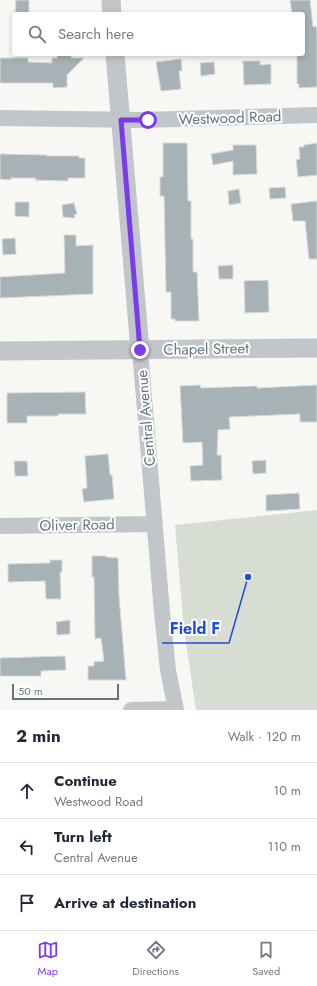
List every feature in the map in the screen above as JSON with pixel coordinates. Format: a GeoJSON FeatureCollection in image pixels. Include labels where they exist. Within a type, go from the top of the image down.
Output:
{"type":"FeatureCollection","features":[{"type":"Feature","properties":{"kind":"street"},"geometry":{"type":"LineString","coordinates":[[111,0],[112,12]]}},
{"type":"Feature","properties":{"kind":"street","name":"Central Avenue"},"geometry":{"type":"LineString","coordinates":[[115,56],[168,670],[176,710]]}},
{"type":"Feature","properties":{"kind":"street","name":"Westwood Road"},"geometry":{"type":"LineString","coordinates":[[0,118],[121,120],[317,115]]}},
{"type":"Feature","properties":{"kind":"street","name":"Chapel Street"},"geometry":{"type":"LineString","coordinates":[[0,351],[317,348]]}},
{"type":"Feature","properties":{"kind":"street","name":"Oliver Road"},"geometry":{"type":"LineString","coordinates":[[0,526],[155,524]]}},
{"type":"Feature","properties":{"kind":"street"},"geometry":{"type":"LineString","coordinates":[[131,710],[176,710]]}},
{"type":"Feature","properties":{"kind":"shaded area"},"geometry":{"type":"Polygon","coordinates":[[[317,510],[317,710],[196,710],[184,630],[175,525],[317,510]]]}},
{"type":"Feature","properties":{"kind":"building"},"geometry":{"type":"Polygon","coordinates":[[[16,0],[29,0],[29,12],[15,12],[16,0]]]}},
{"type":"Feature","properties":{"kind":"building"},"geometry":{"type":"Polygon","coordinates":[[[290,0],[310,0],[313,27],[316,26],[317,33],[317,87],[299,88],[299,84],[297,84],[297,56],[305,56],[305,12],[292,12],[290,0]]]}},
{"type":"Feature","properties":{"kind":"building"},"geometry":{"type":"Polygon","coordinates":[[[57,56],[72,56],[71,58],[84,58],[67,75],[67,87],[53,88],[53,83],[0,83],[0,58],[28,58],[28,62],[52,63],[52,58],[57,58],[57,56]]]}},
{"type":"Feature","properties":{"kind":"building"},"geometry":{"type":"Polygon","coordinates":[[[181,59],[182,71],[179,71],[181,89],[161,91],[156,62],[181,59]]]}},
{"type":"Feature","properties":{"kind":"building"},"geometry":{"type":"Polygon","coordinates":[[[243,61],[260,61],[260,65],[271,64],[271,84],[244,85],[243,61]]]}},
{"type":"Feature","properties":{"kind":"building"},"geometry":{"type":"Polygon","coordinates":[[[214,62],[215,74],[201,76],[200,63],[214,62]]]}},
{"type":"Feature","properties":{"kind":"building"},"geometry":{"type":"Polygon","coordinates":[[[163,143],[187,143],[188,201],[191,201],[193,272],[197,272],[199,321],[175,321],[175,319],[171,319],[171,292],[166,292],[164,196],[160,196],[160,177],[163,177],[163,143]]]}},
{"type":"Feature","properties":{"kind":"building"},"geometry":{"type":"Polygon","coordinates":[[[317,143],[317,175],[298,177],[296,160],[300,159],[299,147],[317,143]]]}},
{"type":"Feature","properties":{"kind":"building"},"geometry":{"type":"Polygon","coordinates":[[[233,145],[256,145],[257,174],[233,175],[233,161],[213,165],[211,154],[233,150],[233,145]]]}},
{"type":"Feature","properties":{"kind":"building"},"geometry":{"type":"Polygon","coordinates":[[[0,154],[79,156],[79,158],[85,158],[85,178],[68,178],[68,181],[35,180],[36,178],[11,178],[11,180],[0,179],[0,154]]]}},
{"type":"Feature","properties":{"kind":"building"},"geometry":{"type":"Polygon","coordinates":[[[285,187],[286,198],[270,199],[269,188],[285,187]]]}},
{"type":"Feature","properties":{"kind":"building"},"geometry":{"type":"Polygon","coordinates":[[[239,189],[241,203],[229,205],[228,191],[239,189]]]}},
{"type":"Feature","properties":{"kind":"building"},"geometry":{"type":"Polygon","coordinates":[[[317,201],[317,259],[309,259],[305,221],[293,221],[291,204],[317,201]]]}},
{"type":"Feature","properties":{"kind":"building"},"geometry":{"type":"Polygon","coordinates":[[[15,202],[29,202],[29,217],[15,216],[15,202]]]}},
{"type":"Feature","properties":{"kind":"building"},"geometry":{"type":"Polygon","coordinates":[[[74,203],[77,214],[74,215],[75,218],[63,217],[62,205],[74,203]]]}},
{"type":"Feature","properties":{"kind":"building"},"geometry":{"type":"Polygon","coordinates":[[[64,235],[76,235],[76,246],[93,245],[93,294],[0,298],[0,277],[65,273],[64,235]]]}},
{"type":"Feature","properties":{"kind":"building"},"geometry":{"type":"Polygon","coordinates":[[[15,238],[16,254],[3,255],[2,239],[15,238]]]}},
{"type":"Feature","properties":{"kind":"building"},"geometry":{"type":"Polygon","coordinates":[[[233,265],[233,279],[219,279],[218,266],[233,265]]]}},
{"type":"Feature","properties":{"kind":"building"},"geometry":{"type":"Polygon","coordinates":[[[268,280],[269,312],[245,313],[244,281],[268,280]]]}},
{"type":"Feature","properties":{"kind":"building"},"geometry":{"type":"Polygon","coordinates":[[[200,385],[201,388],[257,386],[257,388],[317,385],[317,422],[300,422],[300,414],[229,417],[230,429],[218,430],[217,455],[221,455],[222,480],[191,481],[190,466],[203,465],[202,442],[183,443],[180,386],[200,385]]]}},
{"type":"Feature","properties":{"kind":"building"},"geometry":{"type":"Polygon","coordinates":[[[85,392],[86,414],[27,416],[27,423],[7,423],[7,393],[85,392]]]}},
{"type":"Feature","properties":{"kind":"building"},"geometry":{"type":"Polygon","coordinates":[[[108,454],[114,499],[84,502],[82,489],[87,488],[85,456],[108,454]]]}},
{"type":"Feature","properties":{"kind":"building"},"geometry":{"type":"Polygon","coordinates":[[[266,460],[266,473],[253,474],[252,461],[266,460]]]}},
{"type":"Feature","properties":{"kind":"building"},"geometry":{"type":"Polygon","coordinates":[[[14,461],[27,461],[28,476],[15,476],[14,461]]]}},
{"type":"Feature","properties":{"kind":"building"},"geometry":{"type":"Polygon","coordinates":[[[299,493],[300,509],[266,511],[266,495],[299,493]]]}},
{"type":"Feature","properties":{"kind":"building"},"geometry":{"type":"Polygon","coordinates":[[[92,556],[118,558],[119,596],[126,680],[88,680],[88,666],[94,666],[94,662],[104,661],[101,638],[95,639],[94,577],[92,577],[92,556]]]}},
{"type":"Feature","properties":{"kind":"building"},"geometry":{"type":"Polygon","coordinates":[[[50,560],[62,560],[62,572],[60,572],[61,599],[46,599],[45,581],[8,582],[8,564],[50,563],[50,560]]]}},
{"type":"Feature","properties":{"kind":"building"},"geometry":{"type":"Polygon","coordinates":[[[70,620],[70,634],[57,635],[56,622],[70,620]]]}},
{"type":"Feature","properties":{"kind":"building"},"geometry":{"type":"Polygon","coordinates":[[[65,656],[66,670],[41,671],[41,676],[0,676],[0,658],[65,656]]]}},
{"type":"Feature","properties":{"kind":"place","name":"Field F"},"geometry":{"type":"Point","coordinates":[248,577]}},
{"type":"Feature","properties":{"kind":"route"},"geometry":{"type":"LineString","coordinates":[[140,350],[121,120],[148,120]]}}]}
